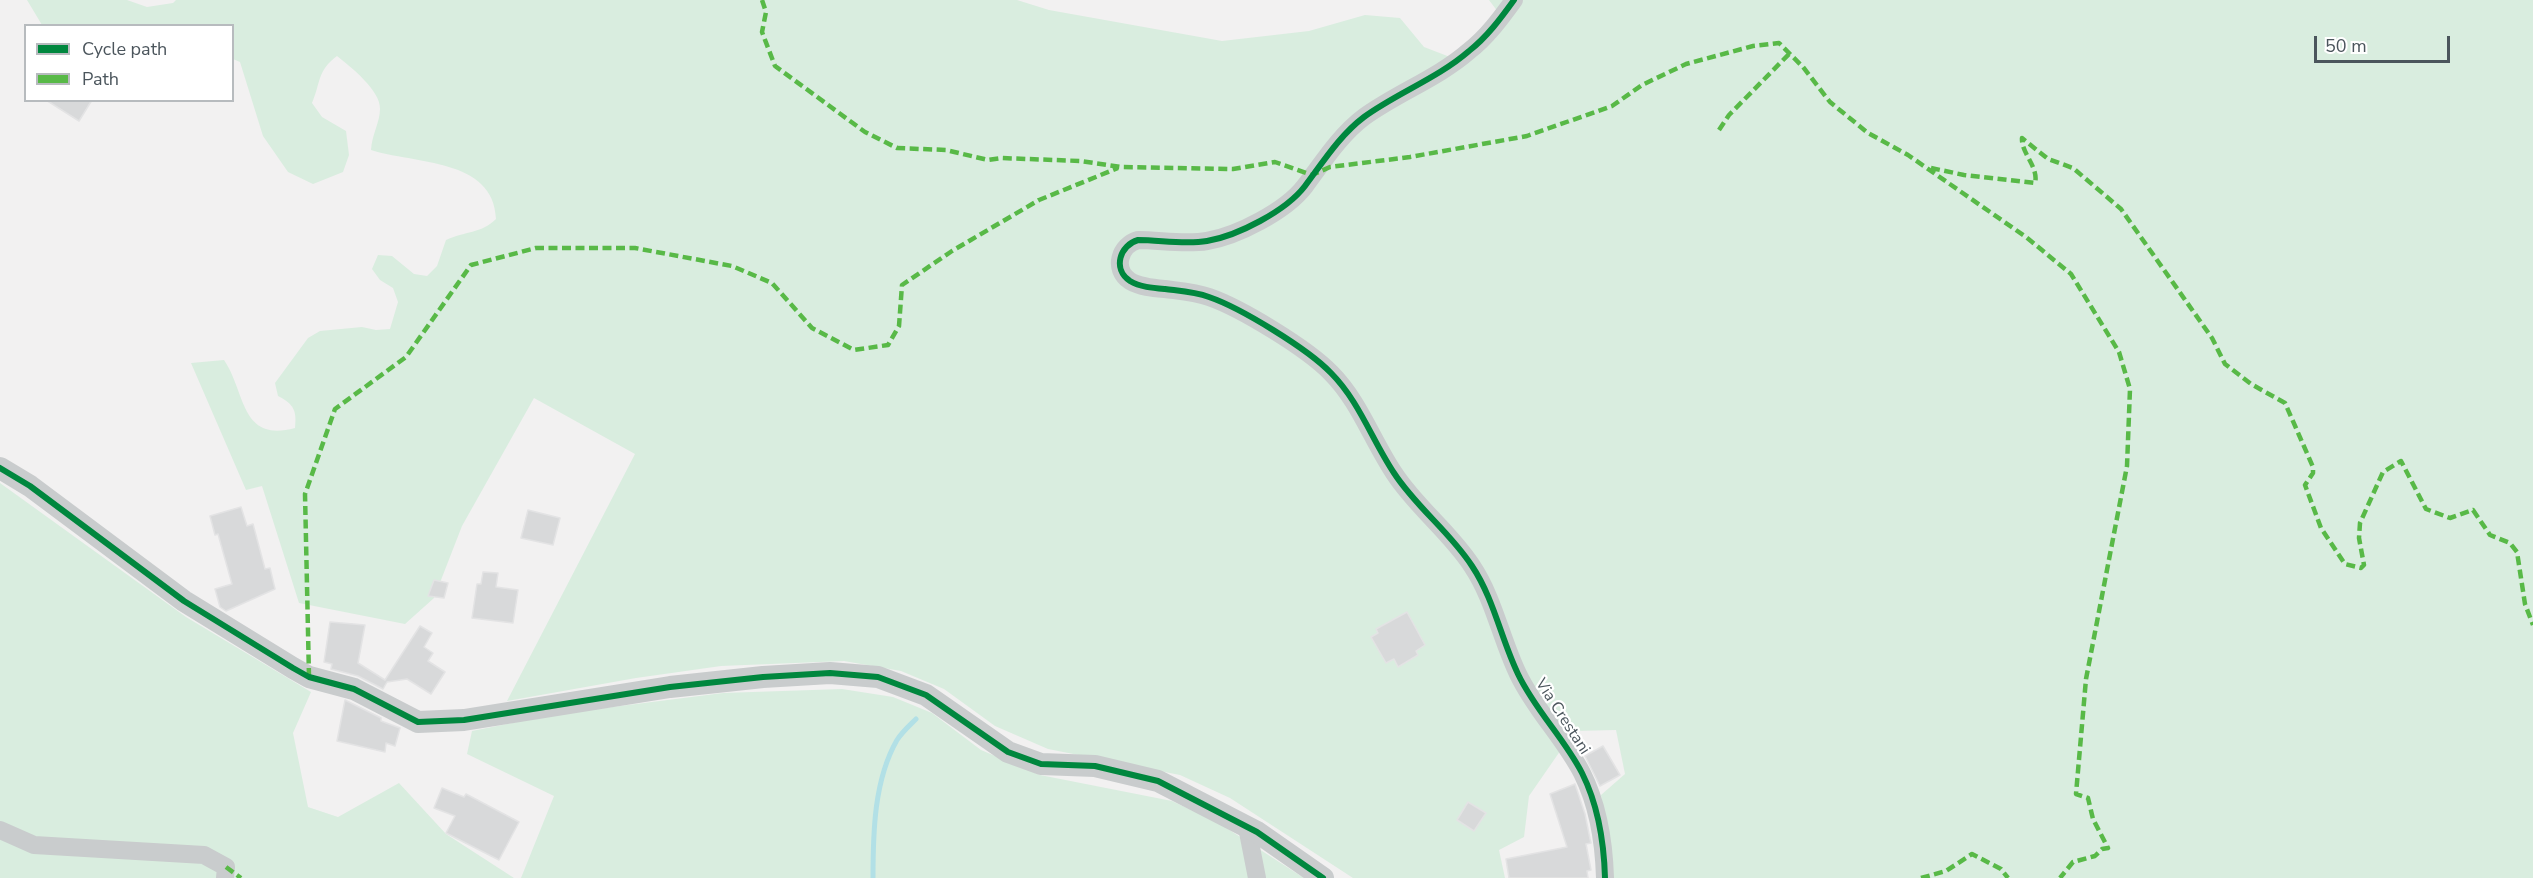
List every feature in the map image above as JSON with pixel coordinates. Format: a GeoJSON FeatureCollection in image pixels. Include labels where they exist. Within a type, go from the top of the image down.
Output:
{"type":"FeatureCollection","features":[{"type":"Feature","properties":{"kind":"street","name":"Via Crestani"},"geometry":{"type":"LineString","coordinates":[[1514,0],[1484,38],[1469,52],[1380,106],[1355,124],[1328,154],[1300,192],[1272,214],[1249,226],[1208,241],[1138,240],[1130,242],[1124,248],[1119,265],[1127,279],[1135,284],[1194,293],[1223,303],[1311,355],[1333,375],[1351,398],[1399,480],[1472,565],[1488,596],[1528,693],[1581,771],[1589,788],[1599,826],[1605,878]]}},
{"type":"Feature","properties":{"kind":"street"},"geometry":{"type":"LineString","coordinates":[[0,468],[30,486],[184,602],[292,668],[309,677],[354,688],[418,722],[464,720],[670,687],[763,677],[830,673],[878,677],[926,695],[1008,752],[1041,764],[1095,766],[1158,781],[1247,827],[1323,878]]}},
{"type":"Feature","properties":{"kind":"street"},"geometry":{"type":"LineString","coordinates":[[1247,827],[1257,878]]}},
{"type":"Feature","properties":{"kind":"street"},"geometry":{"type":"LineString","coordinates":[[0,830],[34,844],[204,855],[226,867],[225,878]]}},
{"type":"Feature","properties":{"kind":"green space"},"geometry":{"type":"Polygon","coordinates":[[[27,0],[127,0],[147,7],[173,3],[176,0],[1017,0],[1049,10],[1222,41],[1309,31],[1365,15],[1400,18],[1424,47],[1450,57],[1495,39],[1498,12],[1489,0],[2533,0],[2533,878],[1613,878],[1601,795],[1625,774],[1616,730],[1574,731],[1529,796],[1524,837],[1499,850],[1505,878],[1353,878],[1230,798],[1180,775],[1048,749],[995,726],[944,689],[901,671],[844,661],[721,666],[636,678],[507,701],[635,454],[534,398],[462,526],[434,598],[405,624],[299,603],[262,486],[246,490],[191,363],[224,360],[247,412],[254,422],[264,428],[277,431],[295,428],[293,409],[288,402],[278,396],[275,383],[308,338],[320,331],[362,327],[376,330],[390,329],[398,302],[393,288],[380,280],[372,269],[378,255],[392,256],[414,274],[427,276],[437,266],[446,240],[479,230],[496,219],[492,199],[482,184],[467,174],[449,167],[371,150],[380,114],[379,102],[371,87],[337,56],[323,72],[312,103],[322,117],[346,131],[349,155],[343,172],[313,184],[288,172],[263,136],[240,62],[234,59],[234,24],[41,24],[27,0]]]}},
{"type":"Feature","properties":{"kind":"green space"},"geometry":{"type":"Polygon","coordinates":[[[0,483],[186,617],[311,692],[293,733],[308,807],[338,817],[399,783],[446,834],[514,878],[0,878],[0,483]]]}},
{"type":"Feature","properties":{"kind":"green space"},"geometry":{"type":"Polygon","coordinates":[[[842,689],[893,697],[932,713],[981,750],[1040,775],[1172,801],[1217,822],[1304,878],[521,878],[554,796],[467,754],[472,731],[557,714],[723,693],[842,689]]]}},
{"type":"Feature","properties":{"kind":"building"},"geometry":{"type":"Polygon","coordinates":[[[49,102],[91,102],[79,121],[49,102]]]}},
{"type":"Feature","properties":{"kind":"building"},"geometry":{"type":"Polygon","coordinates":[[[241,507],[247,526],[253,524],[265,569],[270,568],[275,589],[226,611],[220,607],[215,589],[232,584],[218,534],[215,535],[210,516],[241,507]]]}},
{"type":"Feature","properties":{"kind":"building"},"geometry":{"type":"Polygon","coordinates":[[[528,510],[560,518],[553,545],[521,538],[528,510]]]}},
{"type":"Feature","properties":{"kind":"building"},"geometry":{"type":"Polygon","coordinates":[[[483,572],[498,573],[496,587],[518,590],[513,623],[472,618],[477,584],[481,584],[483,572]]]}},
{"type":"Feature","properties":{"kind":"building"},"geometry":{"type":"Polygon","coordinates":[[[434,580],[448,583],[444,598],[428,596],[434,580]]]}},
{"type":"Feature","properties":{"kind":"building"},"geometry":{"type":"Polygon","coordinates":[[[1407,612],[1425,645],[1416,651],[1418,655],[1398,667],[1394,659],[1386,663],[1371,637],[1378,633],[1376,629],[1407,612]]]}},
{"type":"Feature","properties":{"kind":"building"},"geometry":{"type":"Polygon","coordinates":[[[330,622],[365,625],[358,663],[385,680],[420,626],[432,633],[424,647],[433,653],[428,661],[445,672],[431,694],[407,679],[387,682],[383,689],[358,676],[331,669],[332,664],[324,662],[330,622]]]}},
{"type":"Feature","properties":{"kind":"building"},"geometry":{"type":"Polygon","coordinates":[[[345,700],[381,718],[381,721],[400,728],[395,746],[386,743],[385,752],[337,741],[345,700]]]}},
{"type":"Feature","properties":{"kind":"building"},"geometry":{"type":"Polygon","coordinates":[[[1603,746],[1620,775],[1600,786],[1585,756],[1603,746]]]}},
{"type":"Feature","properties":{"kind":"building"},"geometry":{"type":"Polygon","coordinates":[[[1575,784],[1591,843],[1586,844],[1591,870],[1587,871],[1588,878],[1509,878],[1506,859],[1567,847],[1550,794],[1575,784]]]}},
{"type":"Feature","properties":{"kind":"building"},"geometry":{"type":"Polygon","coordinates":[[[442,788],[464,797],[466,794],[519,822],[499,860],[446,833],[455,816],[434,808],[442,788]]]}},
{"type":"Feature","properties":{"kind":"building"},"geometry":{"type":"Polygon","coordinates":[[[1468,802],[1486,813],[1474,831],[1457,820],[1468,802]]]}},
{"type":"Feature","properties":{"kind":"waterway"},"geometry":{"type":"LineString","coordinates":[[873,878],[879,789],[889,756],[897,740],[916,719]]}},
{"type":"Feature","properties":{"kind":"marked path"},"geometry":{"type":"LineString","coordinates":[[762,0],[766,12],[762,32],[775,66],[865,132],[897,148],[946,150],[988,160],[1002,158],[1080,161],[1121,167],[1233,169],[1275,162],[1312,175],[1330,167],[1410,157],[1527,136],[1612,106],[1642,85],[1686,64],[1753,46],[1779,43],[1803,67],[1830,102],[1868,133],[1908,155],[2026,237],[2071,274],[2119,352],[2130,389],[2127,466],[2086,679],[2076,794],[2088,798],[2093,819],[2108,848],[2102,849],[2095,856],[2073,862],[2060,878]]}},
{"type":"Feature","properties":{"kind":"marked path"},"geometry":{"type":"LineString","coordinates":[[1719,130],[1729,115],[1790,53]]}},
{"type":"Feature","properties":{"kind":"marked path"},"geometry":{"type":"LineString","coordinates":[[1931,168],[1964,175],[2035,183],[2035,171],[2022,144],[2022,138],[2048,159],[2073,168],[2121,209],[2212,338],[2225,364],[2251,384],[2285,403],[2313,467],[2313,473],[2305,485],[2321,528],[2345,564],[2361,568],[2364,565],[2359,538],[2360,523],[2383,472],[2401,461],[2426,509],[2450,518],[2473,510],[2490,535],[2510,543],[2517,552],[2525,604],[2533,625]]}},
{"type":"Feature","properties":{"kind":"marked path"},"geometry":{"type":"LineString","coordinates":[[309,677],[305,494],[335,409],[406,357],[471,265],[536,248],[635,248],[732,266],[772,283],[812,328],[854,350],[888,345],[899,326],[902,285],[952,251],[1039,200],[1118,168]]}},
{"type":"Feature","properties":{"kind":"marked path"},"geometry":{"type":"LineString","coordinates":[[1921,878],[1946,871],[1972,854],[2001,869],[2008,878]]}},
{"type":"Feature","properties":{"kind":"marked path"},"geometry":{"type":"LineString","coordinates":[[226,867],[241,878]]}},
{"type":"Feature","properties":{"kind":"cycle path"},"geometry":{"type":"LineString","coordinates":[[1514,0],[1476,46],[1457,61],[1377,108],[1355,124],[1297,195],[1274,213],[1232,234],[1207,241],[1138,240],[1123,252],[1120,264],[1124,276],[1138,285],[1198,294],[1238,310],[1307,353],[1341,384],[1403,485],[1454,542],[1480,579],[1518,674],[1533,700],[1575,760],[1588,785],[1599,824],[1605,878]]}},
{"type":"Feature","properties":{"kind":"cycle path"},"geometry":{"type":"LineString","coordinates":[[0,468],[30,486],[184,601],[293,668],[309,677],[354,689],[418,722],[464,720],[670,687],[763,677],[830,673],[878,677],[926,695],[1008,752],[1041,764],[1095,766],[1158,781],[1257,832],[1323,878]]}}]}
